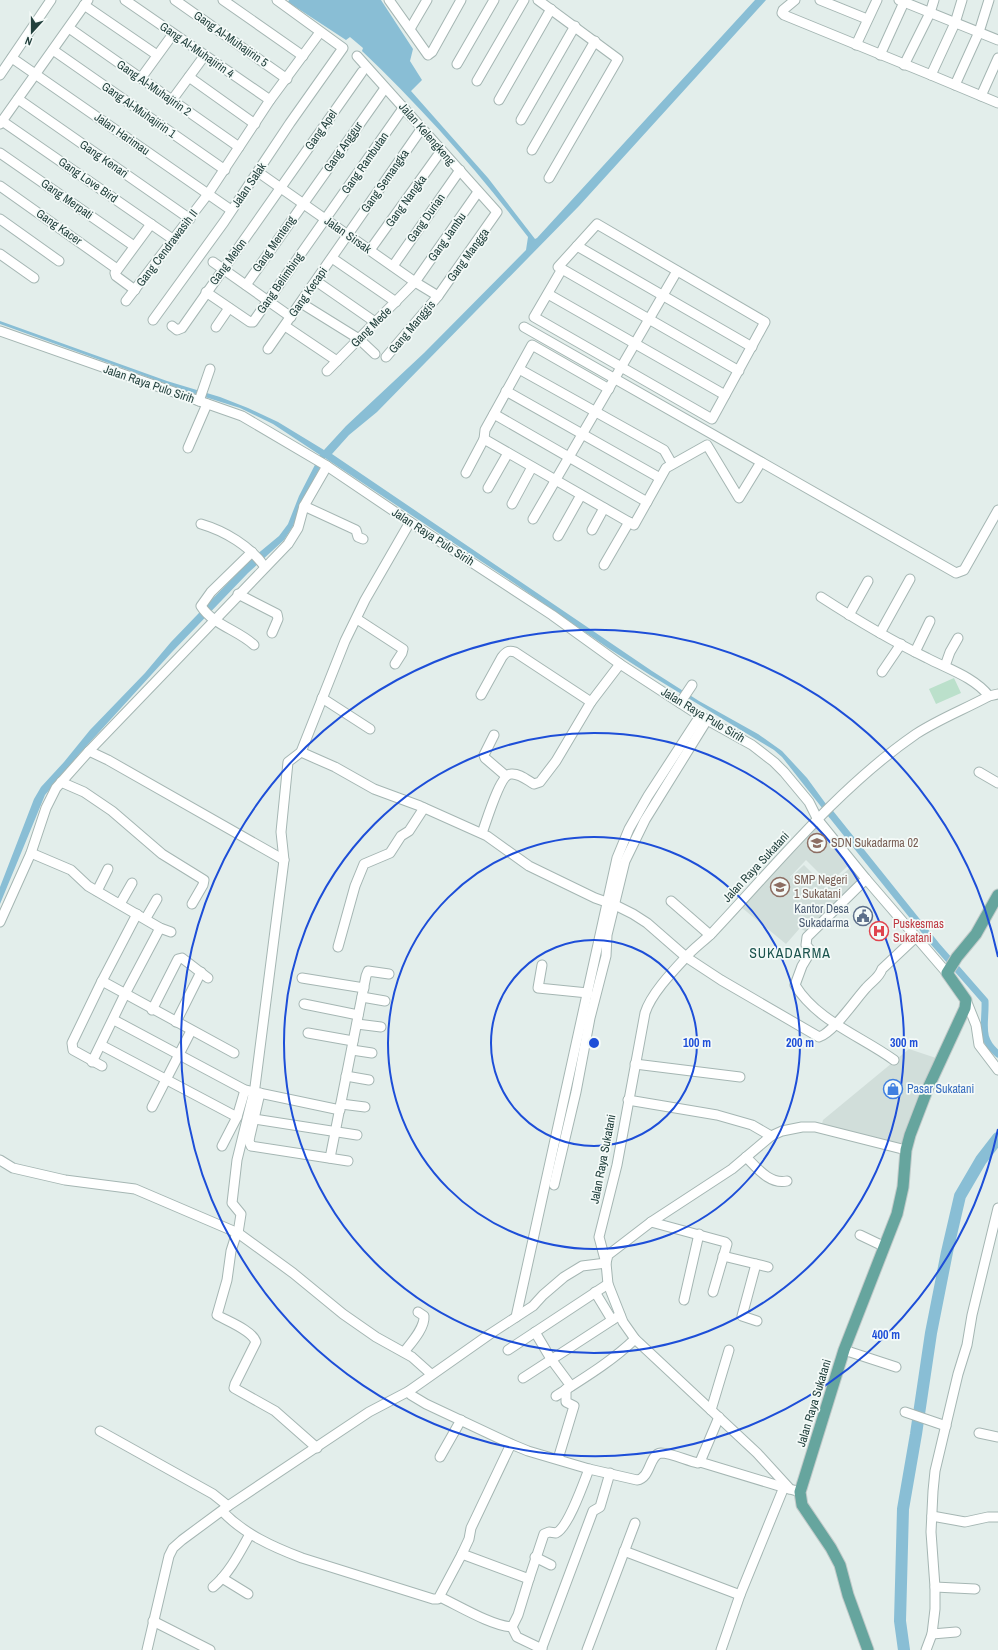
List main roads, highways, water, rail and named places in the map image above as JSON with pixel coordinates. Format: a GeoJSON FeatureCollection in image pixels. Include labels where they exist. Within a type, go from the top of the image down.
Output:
{"type":"FeatureCollection","features":[{"type":"Feature","properties":{"kind":"main road","name":"Jalan Raya Sukatani"},"geometry":{"type":"LineString","coordinates":[[868,1650],[848,1595],[840,1565],[831,1548],[791,1490],[883,1246],[895,1219],[903,1187],[906,1150],[910,1135],[928,1088],[965,1008],[966,1000],[951,967],[976,934],[998,895]]}},
{"type":"Feature","properties":{"kind":"water"},"geometry":{"type":"Polygon","coordinates":[[[289,0],[381,0],[413,49],[410,61],[422,80],[411,91],[488,178],[535,239],[755,0],[766,0],[579,206],[377,412],[349,435],[332,454],[652,671],[699,701],[758,734],[782,751],[807,778],[834,815],[830,818],[782,757],[774,750],[608,648],[514,583],[325,458],[303,500],[293,526],[284,540],[248,573],[172,652],[81,752],[45,795],[0,904],[0,887],[34,799],[41,787],[90,730],[145,673],[171,642],[250,560],[279,536],[288,524],[299,496],[320,455],[273,424],[240,408],[189,392],[0,324],[0,321],[167,381],[220,397],[248,408],[278,422],[324,450],[346,426],[424,353],[526,250],[528,237],[509,212],[428,117],[362,51],[363,48],[350,37],[346,40],[288,2],[289,0]]]}},
{"type":"Feature","properties":{"kind":"waterway"},"geometry":{"type":"LineString","coordinates":[[827,809],[936,945],[985,1001],[985,1036],[992,1048],[998,1054]]}},
{"type":"Feature","properties":{"kind":"waterway"},"geometry":{"type":"LineString","coordinates":[[904,1650],[900,1621],[903,1509],[931,1333],[960,1196],[981,1160],[998,1138]]}},
{"type":"Feature","properties":{"kind":"place","name":"SDN Sukadarma 02"},"geometry":{"type":"Point","coordinates":[817,843]}},
{"type":"Feature","properties":{"kind":"place","name":"SMP Negeri 1 Sukatani"},"geometry":{"type":"Point","coordinates":[780,887]}},
{"type":"Feature","properties":{"kind":"place","name":"Kantor Desa Sukadarma"},"geometry":{"type":"Point","coordinates":[863,916]}},
{"type":"Feature","properties":{"kind":"place","name":"Puskesmas Sukatani"},"geometry":{"type":"Point","coordinates":[879,931]}},
{"type":"Feature","properties":{"kind":"place","name":"Pasar Sukatani"},"geometry":{"type":"Point","coordinates":[893,1089]}},
{"type":"Feature","properties":{"kind":"district","name":"SUKADARMA"},"geometry":{"type":"Point","coordinates":[790,953]}}]}
